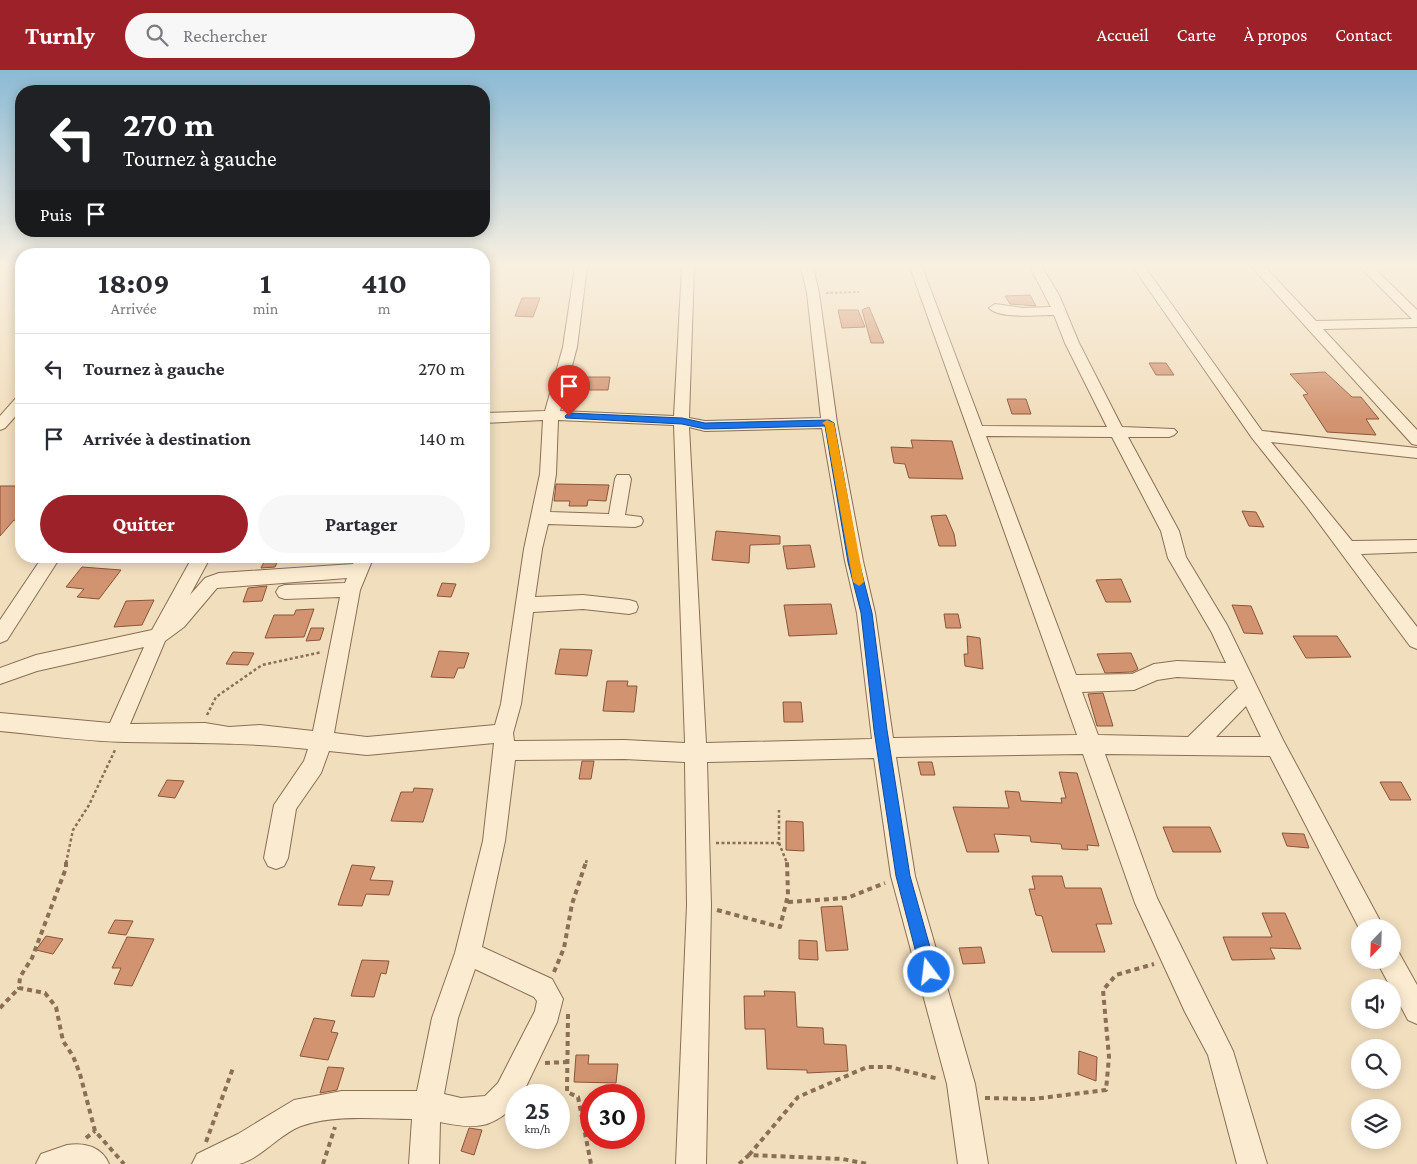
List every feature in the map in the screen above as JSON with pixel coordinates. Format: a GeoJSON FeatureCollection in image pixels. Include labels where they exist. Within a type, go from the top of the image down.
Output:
{"type":"FeatureCollection","features":[{"type":"Feature","properties":{"kind":"street"},"geometry":{"type":"LineString","coordinates":[[424,1164],[424,1130],[427,1105],[445,1018],[468,953],[494,840],[504,741],[512,704],[533,549],[542,515],[548,474],[551,415],[570,347],[574,318]]}},
{"type":"Feature","properties":{"kind":"street"},"geometry":{"type":"LineString","coordinates":[[686,318],[682,421],[696,752],[699,905],[691,1164]]}},
{"type":"Feature","properties":{"kind":"street"},"geometry":{"type":"LineString","coordinates":[[816,318],[829,423],[854,562],[866,613],[903,876],[961,1084],[973,1164]]}},
{"type":"Feature","properties":{"kind":"street"},"geometry":{"type":"LineString","coordinates":[[935,318],[1147,903],[1172,958],[1220,1051],[1252,1164]]}},
{"type":"Feature","properties":{"kind":"street"},"geometry":{"type":"LineString","coordinates":[[1062,318],[1118,433],[1170,531],[1177,558],[1220,630],[1276,747],[1367,919]]}},
{"type":"Feature","properties":{"kind":"street"},"geometry":{"type":"LineString","coordinates":[[1174,318],[1257,435],[1313,503],[1417,641]]}},
{"type":"Feature","properties":{"kind":"street"},"geometry":{"type":"LineString","coordinates":[[1305,318],[1417,440]]}},
{"type":"Feature","properties":{"kind":"street"},"geometry":{"type":"LineString","coordinates":[[1310,324],[1417,324]]}},
{"type":"Feature","properties":{"kind":"street"},"geometry":{"type":"LineString","coordinates":[[0,424],[15,408]]}},
{"type":"Feature","properties":{"kind":"street"},"geometry":{"type":"LineString","coordinates":[[490,418],[551,415],[682,421],[705,426],[829,423]]}},
{"type":"Feature","properties":{"kind":"street"},"geometry":{"type":"LineString","coordinates":[[978,432],[1169,432]]}},
{"type":"Feature","properties":{"kind":"street"},"geometry":{"type":"LineString","coordinates":[[1257,435],[1417,452]]}},
{"type":"Feature","properties":{"kind":"street"},"geometry":{"type":"LineString","coordinates":[[616,521],[623,478]]}},
{"type":"Feature","properties":{"kind":"street"},"geometry":{"type":"LineString","coordinates":[[542,515],[552,519],[634,521]]}},
{"type":"Feature","properties":{"kind":"street"},"geometry":{"type":"LineString","coordinates":[[1346,548],[1417,546]]}},
{"type":"Feature","properties":{"kind":"street"},"geometry":{"type":"LineString","coordinates":[[0,635],[47,563]]}},
{"type":"Feature","properties":{"kind":"street"},"geometry":{"type":"LineString","coordinates":[[120,733],[158,636],[198,563]]}},
{"type":"Feature","properties":{"kind":"street"},"geometry":{"type":"LineString","coordinates":[[0,676],[36,664],[158,636],[177,622],[196,598],[214,582],[362,563],[351,590],[322,740],[313,766],[284,805],[276,858]]}},
{"type":"Feature","properties":{"kind":"street"},"geometry":{"type":"LineString","coordinates":[[285,592],[351,590]]}},
{"type":"Feature","properties":{"kind":"street"},"geometry":{"type":"LineString","coordinates":[[526,605],[583,602],[629,607]]}},
{"type":"Feature","properties":{"kind":"street"},"geometry":{"type":"LineString","coordinates":[[1069,684],[1134,682],[1154,672],[1177,669],[1244,681]]}},
{"type":"Feature","properties":{"kind":"street"},"geometry":{"type":"LineString","coordinates":[[1194,745],[1244,681]]}},
{"type":"Feature","properties":{"kind":"street"},"geometry":{"type":"LineString","coordinates":[[0,722],[120,733],[191,733],[229,736],[260,734],[368,746],[504,741],[562,751],[652,748],[696,752],[1031,744],[1276,747]]}},
{"type":"Feature","properties":{"kind":"street"},"geometry":{"type":"LineString","coordinates":[[205,1155],[242,1154],[294,1114],[342,1105],[427,1105],[462,1112],[491,1110],[508,1093],[548,1012],[550,999],[543,988],[468,953]]}},
{"type":"Feature","properties":{"kind":"street"},"geometry":{"type":"LineString","coordinates":[[1394,969],[1417,1011]]}},
{"type":"Feature","properties":{"kind":"street"},"geometry":{"type":"LineString","coordinates":[[51,1164],[69,1158],[88,1160],[94,1164]]}},
{"type":"Feature","properties":{"kind":"path"},"geometry":{"type":"LineString","coordinates":[[191,733],[206,716],[216,697],[262,665],[340,648]]}},
{"type":"Feature","properties":{"kind":"path"},"geometry":{"type":"LineString","coordinates":[[0,1008],[19,988],[20,977],[32,958],[66,868],[67,851],[74,830],[88,805],[120,733]]}},
{"type":"Feature","properties":{"kind":"path"},"geometry":{"type":"LineString","coordinates":[[699,905],[780,928],[788,902],[788,863],[778,843],[779,810]]}},
{"type":"Feature","properties":{"kind":"path"},"geometry":{"type":"LineString","coordinates":[[697,845],[712,843],[778,843]]}},
{"type":"Feature","properties":{"kind":"path"},"geometry":{"type":"LineString","coordinates":[[543,988],[549,983],[560,961],[568,934],[572,904],[588,859]]}},
{"type":"Feature","properties":{"kind":"path"},"geometry":{"type":"LineString","coordinates":[[788,902],[847,898],[903,876]]}},
{"type":"Feature","properties":{"kind":"path"},"geometry":{"type":"LineString","coordinates":[[739,1164],[749,1155],[798,1097],[867,1067],[890,1067],[961,1084],[986,1098],[1033,1099],[1106,1090],[1109,1057],[1103,990],[1116,975],[1172,958]]}},
{"type":"Feature","properties":{"kind":"path"},"geometry":{"type":"LineString","coordinates":[[19,988],[45,993],[56,1006],[63,1041],[73,1056],[80,1074],[95,1131],[124,1164]]}},
{"type":"Feature","properties":{"kind":"path"},"geometry":{"type":"LineString","coordinates":[[566,1008],[569,1015],[567,1092],[578,1097],[591,1164]]}},
{"type":"Feature","properties":{"kind":"path"},"geometry":{"type":"LineString","coordinates":[[205,1155],[233,1068]]}},
{"type":"Feature","properties":{"kind":"path"},"geometry":{"type":"LineString","coordinates":[[323,1164],[342,1105]]}},
{"type":"Feature","properties":{"kind":"path"},"geometry":{"type":"LineString","coordinates":[[749,1155],[843,1159],[867,1164]]}},
{"type":"Feature","properties":{"kind":"building"},"geometry":{"type":"Polygon","coordinates":[[[840,318],[861,318],[865,327],[842,328],[840,318]]]}},
{"type":"Feature","properties":{"kind":"building"},"geometry":{"type":"Polygon","coordinates":[[[864,318],[874,318],[884,343],[871,343],[864,318]]]}},
{"type":"Feature","properties":{"kind":"building"},"geometry":{"type":"Polygon","coordinates":[[[1149,363],[1166,363],[1174,375],[1156,375],[1149,363]]]}},
{"type":"Feature","properties":{"kind":"building"},"geometry":{"type":"Polygon","coordinates":[[[1325,372],[1352,397],[1361,397],[1379,419],[1366,419],[1376,435],[1327,432],[1303,395],[1308,394],[1290,374],[1325,372]]]}},
{"type":"Feature","properties":{"kind":"building"},"geometry":{"type":"Polygon","coordinates":[[[581,377],[610,377],[608,390],[578,390],[581,377]]]}},
{"type":"Feature","properties":{"kind":"building"},"geometry":{"type":"Polygon","coordinates":[[[1007,399],[1026,399],[1031,414],[1012,414],[1007,399]]]}},
{"type":"Feature","properties":{"kind":"building"},"geometry":{"type":"Polygon","coordinates":[[[911,440],[952,441],[963,479],[909,478],[905,464],[894,463],[891,447],[913,448],[911,440]]]}},
{"type":"Feature","properties":{"kind":"building"},"geometry":{"type":"Polygon","coordinates":[[[556,484],[609,485],[606,501],[588,500],[587,506],[569,506],[570,501],[554,501],[556,484]]]}},
{"type":"Feature","properties":{"kind":"building"},"geometry":{"type":"Polygon","coordinates":[[[0,486],[15,486],[15,520],[0,536],[0,486]]]}},
{"type":"Feature","properties":{"kind":"building"},"geometry":{"type":"Polygon","coordinates":[[[1242,511],[1256,512],[1264,527],[1249,526],[1242,511]]]}},
{"type":"Feature","properties":{"kind":"building"},"geometry":{"type":"Polygon","coordinates":[[[946,515],[954,534],[956,546],[939,546],[931,516],[946,515]]]}},
{"type":"Feature","properties":{"kind":"building"},"geometry":{"type":"Polygon","coordinates":[[[716,531],[780,536],[780,544],[750,545],[749,563],[712,560],[716,531]]]}},
{"type":"Feature","properties":{"kind":"building"},"geometry":{"type":"Polygon","coordinates":[[[810,545],[815,567],[787,569],[783,546],[810,545]]]}},
{"type":"Feature","properties":{"kind":"building"},"geometry":{"type":"Polygon","coordinates":[[[264,563],[277,563],[275,567],[261,568],[264,563]]]}},
{"type":"Feature","properties":{"kind":"building"},"geometry":{"type":"Polygon","coordinates":[[[82,567],[121,570],[99,599],[77,597],[84,589],[66,587],[82,567]]]}},
{"type":"Feature","properties":{"kind":"building"},"geometry":{"type":"Polygon","coordinates":[[[1121,579],[1131,602],[1106,602],[1096,580],[1121,579]]]}},
{"type":"Feature","properties":{"kind":"building"},"geometry":{"type":"Polygon","coordinates":[[[442,583],[456,584],[451,597],[437,596],[442,583]]]}},
{"type":"Feature","properties":{"kind":"building"},"geometry":{"type":"Polygon","coordinates":[[[267,586],[262,601],[243,602],[248,588],[267,586]]]}},
{"type":"Feature","properties":{"kind":"building"},"geometry":{"type":"Polygon","coordinates":[[[154,600],[142,625],[114,627],[126,601],[154,600]]]}},
{"type":"Feature","properties":{"kind":"building"},"geometry":{"type":"Polygon","coordinates":[[[831,604],[837,634],[789,636],[784,605],[831,604]]]}},
{"type":"Feature","properties":{"kind":"building"},"geometry":{"type":"Polygon","coordinates":[[[1232,605],[1251,606],[1263,634],[1244,633],[1232,605]]]}},
{"type":"Feature","properties":{"kind":"building"},"geometry":{"type":"Polygon","coordinates":[[[314,609],[304,637],[265,638],[274,615],[294,615],[296,610],[314,609]]]}},
{"type":"Feature","properties":{"kind":"building"},"geometry":{"type":"Polygon","coordinates":[[[944,614],[958,614],[961,628],[946,628],[944,614]]]}},
{"type":"Feature","properties":{"kind":"building"},"geometry":{"type":"Polygon","coordinates":[[[311,628],[324,628],[320,640],[306,641],[311,628]]]}},
{"type":"Feature","properties":{"kind":"building"},"geometry":{"type":"Polygon","coordinates":[[[967,636],[980,638],[983,669],[965,666],[964,654],[968,654],[967,636]]]}},
{"type":"Feature","properties":{"kind":"building"},"geometry":{"type":"Polygon","coordinates":[[[1293,636],[1337,636],[1351,657],[1306,658],[1293,636]]]}},
{"type":"Feature","properties":{"kind":"building"},"geometry":{"type":"Polygon","coordinates":[[[560,649],[592,650],[587,676],[555,674],[560,649]]]}},
{"type":"Feature","properties":{"kind":"building"},"geometry":{"type":"Polygon","coordinates":[[[439,651],[469,653],[464,668],[458,668],[454,678],[431,677],[439,651]]]}},
{"type":"Feature","properties":{"kind":"building"},"geometry":{"type":"Polygon","coordinates":[[[233,652],[254,653],[248,665],[226,664],[233,652]]]}},
{"type":"Feature","properties":{"kind":"building"},"geometry":{"type":"Polygon","coordinates":[[[1131,653],[1138,669],[1132,672],[1105,673],[1097,654],[1131,653]]]}},
{"type":"Feature","properties":{"kind":"building"},"geometry":{"type":"Polygon","coordinates":[[[607,681],[628,681],[627,686],[637,686],[634,712],[603,711],[607,681]]]}},
{"type":"Feature","properties":{"kind":"building"},"geometry":{"type":"Polygon","coordinates":[[[1103,693],[1113,726],[1097,726],[1088,694],[1103,693]]]}},
{"type":"Feature","properties":{"kind":"building"},"geometry":{"type":"Polygon","coordinates":[[[783,702],[801,702],[803,722],[784,722],[783,702]]]}},
{"type":"Feature","properties":{"kind":"building"},"geometry":{"type":"Polygon","coordinates":[[[582,761],[594,761],[591,779],[579,779],[582,761]]]}},
{"type":"Feature","properties":{"kind":"building"},"geometry":{"type":"Polygon","coordinates":[[[918,762],[932,762],[935,775],[921,775],[918,762]]]}},
{"type":"Feature","properties":{"kind":"building"},"geometry":{"type":"Polygon","coordinates":[[[1059,772],[1077,773],[1099,846],[1087,845],[1088,850],[1062,849],[1061,844],[1031,842],[1030,836],[994,834],[999,852],[967,852],[953,807],[1009,808],[1005,791],[1019,792],[1021,801],[1062,803],[1061,798],[1066,798],[1059,772]]]}},
{"type":"Feature","properties":{"kind":"building"},"geometry":{"type":"Polygon","coordinates":[[[167,780],[184,781],[175,798],[158,796],[167,780]]]}},
{"type":"Feature","properties":{"kind":"building"},"geometry":{"type":"Polygon","coordinates":[[[1380,782],[1401,782],[1411,800],[1390,800],[1380,782]]]}},
{"type":"Feature","properties":{"kind":"building"},"geometry":{"type":"Polygon","coordinates":[[[414,788],[433,789],[423,822],[391,821],[401,792],[413,792],[414,788]]]}},
{"type":"Feature","properties":{"kind":"building"},"geometry":{"type":"Polygon","coordinates":[[[786,821],[803,822],[804,851],[786,850],[786,821]]]}},
{"type":"Feature","properties":{"kind":"building"},"geometry":{"type":"Polygon","coordinates":[[[1163,827],[1210,827],[1221,852],[1173,852],[1163,827]]]}},
{"type":"Feature","properties":{"kind":"building"},"geometry":{"type":"Polygon","coordinates":[[[1282,833],[1304,834],[1309,848],[1287,846],[1282,833]]]}},
{"type":"Feature","properties":{"kind":"building"},"geometry":{"type":"Polygon","coordinates":[[[352,865],[375,867],[370,880],[393,881],[389,895],[366,894],[362,906],[338,905],[352,865]]]}},
{"type":"Feature","properties":{"kind":"building"},"geometry":{"type":"Polygon","coordinates":[[[1032,876],[1062,876],[1065,888],[1101,888],[1112,924],[1096,924],[1105,952],[1052,952],[1042,916],[1036,915],[1029,889],[1035,889],[1032,876]]]}},
{"type":"Feature","properties":{"kind":"building"},"geometry":{"type":"Polygon","coordinates":[[[842,906],[848,950],[826,951],[821,907],[842,906]]]}},
{"type":"Feature","properties":{"kind":"building"},"geometry":{"type":"Polygon","coordinates":[[[1262,913],[1285,913],[1301,949],[1270,948],[1275,959],[1232,960],[1223,937],[1272,937],[1262,913]]]}},
{"type":"Feature","properties":{"kind":"building"},"geometry":{"type":"Polygon","coordinates":[[[115,920],[133,921],[126,935],[108,933],[115,920]]]}},
{"type":"Feature","properties":{"kind":"building"},"geometry":{"type":"Polygon","coordinates":[[[46,936],[63,939],[53,954],[36,950],[46,936]]]}},
{"type":"Feature","properties":{"kind":"building"},"geometry":{"type":"Polygon","coordinates":[[[127,937],[154,939],[132,986],[114,984],[121,968],[112,968],[127,937]]]}},
{"type":"Feature","properties":{"kind":"building"},"geometry":{"type":"Polygon","coordinates":[[[799,940],[817,941],[818,960],[799,959],[799,940]]]}},
{"type":"Feature","properties":{"kind":"building"},"geometry":{"type":"Polygon","coordinates":[[[981,947],[985,963],[963,964],[959,948],[981,947]]]}},
{"type":"Feature","properties":{"kind":"building"},"geometry":{"type":"Polygon","coordinates":[[[362,960],[389,961],[386,974],[381,973],[374,997],[351,996],[362,960]]]}},
{"type":"Feature","properties":{"kind":"building"},"geometry":{"type":"Polygon","coordinates":[[[764,991],[795,992],[797,1027],[823,1028],[824,1044],[846,1045],[848,1071],[807,1073],[807,1070],[767,1069],[765,1029],[745,1029],[744,996],[765,996],[764,991]]]}},
{"type":"Feature","properties":{"kind":"building"},"geometry":{"type":"Polygon","coordinates":[[[314,1018],[335,1021],[331,1032],[338,1033],[328,1060],[300,1056],[314,1018]]]}},
{"type":"Feature","properties":{"kind":"building"},"geometry":{"type":"Polygon","coordinates":[[[1079,1051],[1097,1057],[1096,1081],[1078,1074],[1079,1051]]]}},
{"type":"Feature","properties":{"kind":"building"},"geometry":{"type":"Polygon","coordinates":[[[576,1055],[589,1055],[588,1064],[618,1064],[616,1083],[574,1082],[576,1055]]]}},
{"type":"Feature","properties":{"kind":"building"},"geometry":{"type":"Polygon","coordinates":[[[328,1067],[344,1068],[337,1090],[320,1093],[328,1067]]]}},
{"type":"Feature","properties":{"kind":"building"},"geometry":{"type":"Polygon","coordinates":[[[469,1128],[482,1130],[474,1155],[461,1151],[469,1128]]]}},
{"type":"Feature","properties":{"kind":"slow traffic"},"geometry":{"type":"LineString","coordinates":[[827,423],[829,423],[859,582]]}},
{"type":"Feature","properties":{"kind":"route"},"geometry":{"type":"LineString","coordinates":[[569,416],[682,421],[705,426],[829,423],[854,562],[866,613],[887,776],[895,812],[903,876],[929,972]]}}]}
